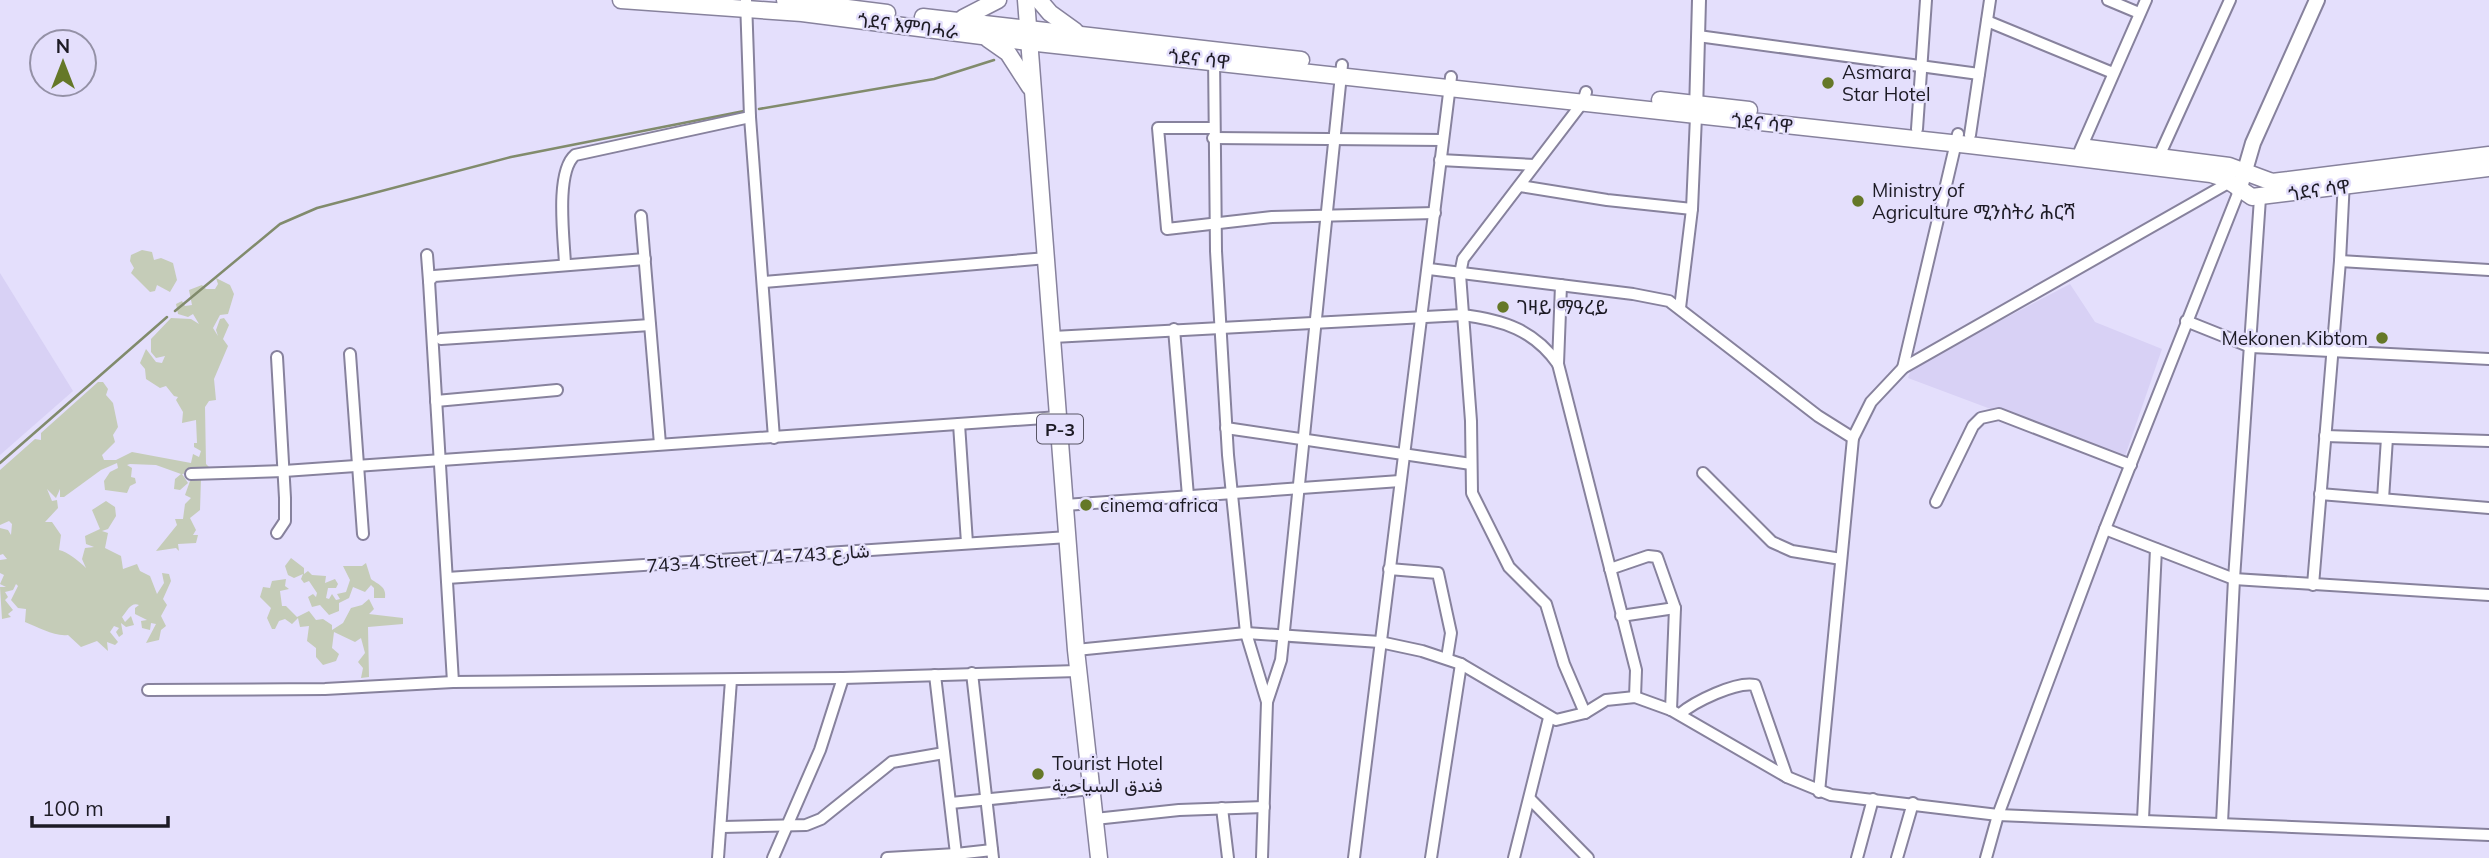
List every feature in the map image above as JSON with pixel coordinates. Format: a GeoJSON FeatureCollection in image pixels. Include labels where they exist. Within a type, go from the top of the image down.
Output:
{"type":"FeatureCollection","features":[{"type":"Feature","properties":{"kind":"main road","name":"ጎደና እምባሓራ"},"geometry":{"type":"LineString","coordinates":[[621,0],[746,4],[983,36],[1028,35]]}},
{"type":"Feature","properties":{"kind":"main road","name":"ጎደና እምባሓራ"},"geometry":{"type":"LineString","coordinates":[[785,0],[958,20],[1028,35]]}},
{"type":"Feature","properties":{"kind":"main road"},"geometry":{"type":"LineString","coordinates":[[958,20],[998,0]]}},
{"type":"Feature","properties":{"kind":"main road","name":"P-3"},"geometry":{"type":"LineString","coordinates":[[1026,0],[1076,650],[1099,858]]}},
{"type":"Feature","properties":{"kind":"main road"},"geometry":{"type":"LineString","coordinates":[[1032,87],[1040,58],[1045,52],[1075,39],[1039,0]]}},
{"type":"Feature","properties":{"kind":"main road"},"geometry":{"type":"LineString","coordinates":[[2234,186],[2244,172],[2253,143],[2317,0]]}},
{"type":"Feature","properties":{"kind":"main road","name":"ጎደና ሳዋ"},"geometry":{"type":"LineString","coordinates":[[1028,35],[1961,137]]}},
{"type":"Feature","properties":{"kind":"main road"},"geometry":{"type":"LineString","coordinates":[[983,36],[1008,53],[1032,87]]}},
{"type":"Feature","properties":{"kind":"main road","name":"ጎደና ሳዋ"},"geometry":{"type":"LineString","coordinates":[[1696,110],[1917,130],[2156,162],[2230,166],[2272,182],[2344,181],[2489,168]]}},
{"type":"Feature","properties":{"kind":"main road","name":"ጎደና ሳዋ"},"geometry":{"type":"LineString","coordinates":[[2156,162],[2211,174],[2259,198],[2489,155]]}},
{"type":"Feature","properties":{"kind":"street"},"geometry":{"type":"LineString","coordinates":[[1680,308],[1692,209],[1699,0]]}},
{"type":"Feature","properties":{"kind":"street"},"geometry":{"type":"LineString","coordinates":[[1917,130],[1926,0]]}},
{"type":"Feature","properties":{"kind":"street"},"geometry":{"type":"LineString","coordinates":[[1903,369],[1979,74],[1990,0]]}},
{"type":"Feature","properties":{"kind":"street"},"geometry":{"type":"LineString","coordinates":[[2108,0],[2139,13]]}},
{"type":"Feature","properties":{"kind":"street"},"geometry":{"type":"LineString","coordinates":[[2079,153],[2146,0]]}},
{"type":"Feature","properties":{"kind":"street"},"geometry":{"type":"LineString","coordinates":[[2156,162],[2230,0]]}},
{"type":"Feature","properties":{"kind":"street"},"geometry":{"type":"LineString","coordinates":[[746,4],[750,117],[774,438]]}},
{"type":"Feature","properties":{"kind":"street"},"geometry":{"type":"LineString","coordinates":[[1987,21],[2113,73]]}},
{"type":"Feature","properties":{"kind":"street"},"geometry":{"type":"LineString","coordinates":[[1698,36],[1979,74]]}},
{"type":"Feature","properties":{"kind":"street"},"geometry":{"type":"LineString","coordinates":[[1214,55],[1215,221],[1226,428],[1246,633],[1267,702]]}},
{"type":"Feature","properties":{"kind":"street"},"geometry":{"type":"LineString","coordinates":[[1262,858],[1267,702],[1282,660],[1341,70]]}},
{"type":"Feature","properties":{"kind":"street"},"geometry":{"type":"LineString","coordinates":[[1354,858],[1429,269],[1450,82]]}},
{"type":"Feature","properties":{"kind":"street"},"geometry":{"type":"LineString","coordinates":[[1585,97],[1464,259],[1460,274],[1475,502],[1509,567],[1546,604],[1568,675],[1585,713]]}},
{"type":"Feature","properties":{"kind":"street"},"geometry":{"type":"LineString","coordinates":[[565,264],[563,200],[567,167],[575,155],[750,117]]}},
{"type":"Feature","properties":{"kind":"street"},"geometry":{"type":"LineString","coordinates":[[1435,214],[1326,215],[1215,221],[1167,229],[1157,131],[1162,126],[1213,133],[1333,141],[1443,140]]}},
{"type":"Feature","properties":{"kind":"street"},"geometry":{"type":"LineString","coordinates":[[1440,160],[1534,165]]}},
{"type":"Feature","properties":{"kind":"street"},"geometry":{"type":"LineString","coordinates":[[2313,585],[2340,261],[2344,181]]}},
{"type":"Feature","properties":{"kind":"street"},"geometry":{"type":"LineString","coordinates":[[1520,186],[1607,200],[1692,209]]}},
{"type":"Feature","properties":{"kind":"street"},"geometry":{"type":"LineString","coordinates":[[1819,792],[1853,438],[1871,402],[1903,369],[2234,186]]}},
{"type":"Feature","properties":{"kind":"street"},"geometry":{"type":"LineString","coordinates":[[1986,858],[1998,815],[2105,529],[2132,465],[2234,186]]}},
{"type":"Feature","properties":{"kind":"street"},"geometry":{"type":"LineString","coordinates":[[2222,823],[2234,579],[2259,198]]}},
{"type":"Feature","properties":{"kind":"street"},"geometry":{"type":"LineString","coordinates":[[641,216],[660,444]]}},
{"type":"Feature","properties":{"kind":"street"},"geometry":{"type":"LineString","coordinates":[[427,255],[453,682]]}},
{"type":"Feature","properties":{"kind":"street"},"geometry":{"type":"LineString","coordinates":[[764,282],[1047,258]]}},
{"type":"Feature","properties":{"kind":"street"},"geometry":{"type":"LineString","coordinates":[[429,281],[434,276],[645,259]]}},
{"type":"Feature","properties":{"kind":"street"},"geometry":{"type":"LineString","coordinates":[[2340,261],[2489,270]]}},
{"type":"Feature","properties":{"kind":"street"},"geometry":{"type":"LineString","coordinates":[[1429,269],[1658,297],[1680,308],[1818,416],[1853,438]]}},
{"type":"Feature","properties":{"kind":"street"},"geometry":{"type":"LineString","coordinates":[[1561,285],[1558,364],[1636,670],[1635,697]]}},
{"type":"Feature","properties":{"kind":"street"},"geometry":{"type":"LineString","coordinates":[[1053,338],[1222,326],[1316,324],[1463,315],[1503,321],[1518,328],[1538,340],[1558,364]]}},
{"type":"Feature","properties":{"kind":"street"},"geometry":{"type":"LineString","coordinates":[[2186,321],[2251,347],[2489,359]]}},
{"type":"Feature","properties":{"kind":"street"},"geometry":{"type":"LineString","coordinates":[[441,339],[650,325]]}},
{"type":"Feature","properties":{"kind":"street"},"geometry":{"type":"LineString","coordinates":[[1174,329],[1188,496]]}},
{"type":"Feature","properties":{"kind":"street"},"geometry":{"type":"LineString","coordinates":[[350,354],[363,534]]}},
{"type":"Feature","properties":{"kind":"street"},"geometry":{"type":"LineString","coordinates":[[277,357],[285,521],[277,533]]}},
{"type":"Feature","properties":{"kind":"street"},"geometry":{"type":"LineString","coordinates":[[436,401],[557,390]]}},
{"type":"Feature","properties":{"kind":"street"},"geometry":{"type":"LineString","coordinates":[[1936,502],[1973,426],[1990,415],[1999,414],[2132,465]]}},
{"type":"Feature","properties":{"kind":"street"},"geometry":{"type":"LineString","coordinates":[[191,474],[284,471],[1059,417]]}},
{"type":"Feature","properties":{"kind":"street"},"geometry":{"type":"LineString","coordinates":[[959,424],[967,542]]}},
{"type":"Feature","properties":{"kind":"street"},"geometry":{"type":"LineString","coordinates":[[1226,428],[1471,464]]}},
{"type":"Feature","properties":{"kind":"street"},"geometry":{"type":"LineString","coordinates":[[2326,436],[2489,441]]}},
{"type":"Feature","properties":{"kind":"street"},"geometry":{"type":"LineString","coordinates":[[2383,499],[2387,438]]}},
{"type":"Feature","properties":{"kind":"street"},"geometry":{"type":"LineString","coordinates":[[1703,473],[1772,542],[1792,551],[1841,559]]}},
{"type":"Feature","properties":{"kind":"street"},"geometry":{"type":"LineString","coordinates":[[1065,505],[1400,481]]}},
{"type":"Feature","properties":{"kind":"street"},"geometry":{"type":"LineString","coordinates":[[2320,495],[2489,508]]}},
{"type":"Feature","properties":{"kind":"street"},"geometry":{"type":"LineString","coordinates":[[2105,529],[2234,579],[2489,595]]}},
{"type":"Feature","properties":{"kind":"street","name":"743-4 Street / شارع 743-4"},"geometry":{"type":"LineString","coordinates":[[447,578],[1068,537]]}},
{"type":"Feature","properties":{"kind":"street"},"geometry":{"type":"LineString","coordinates":[[2143,819],[2156,549]]}},
{"type":"Feature","properties":{"kind":"street"},"geometry":{"type":"LineString","coordinates":[[1610,569],[1648,556],[1657,557],[1675,608],[1675,712]]}},
{"type":"Feature","properties":{"kind":"street"},"geometry":{"type":"LineString","coordinates":[[1389,569],[1438,573],[1451,633],[1447,659]]}},
{"type":"Feature","properties":{"kind":"street"},"geometry":{"type":"LineString","coordinates":[[1621,616],[1675,608]]}},
{"type":"Feature","properties":{"kind":"street"},"geometry":{"type":"LineString","coordinates":[[1076,650],[1246,633],[1380,642],[1461,664],[1549,718],[1565,719],[1585,713],[1606,700],[1635,697],[1675,712],[1787,777],[1819,792],[1998,815],[2489,835]]}},
{"type":"Feature","properties":{"kind":"street"},"geometry":{"type":"LineString","coordinates":[[1431,858],[1461,664]]}},
{"type":"Feature","properties":{"kind":"street"},"geometry":{"type":"LineString","coordinates":[[148,690],[313,689],[453,682],[731,680],[1078,671]]}},
{"type":"Feature","properties":{"kind":"street"},"geometry":{"type":"LineString","coordinates":[[887,858],[993,854],[972,673]]}},
{"type":"Feature","properties":{"kind":"street"},"geometry":{"type":"LineString","coordinates":[[935,675],[956,854]]}},
{"type":"Feature","properties":{"kind":"street"},"geometry":{"type":"LineString","coordinates":[[773,858],[820,750],[843,678]]}},
{"type":"Feature","properties":{"kind":"street"},"geometry":{"type":"LineString","coordinates":[[718,858],[723,827],[731,680]]}},
{"type":"Feature","properties":{"kind":"street"},"geometry":{"type":"LineString","coordinates":[[1675,712],[1739,686],[1755,685],[1787,777]]}},
{"type":"Feature","properties":{"kind":"street"},"geometry":{"type":"LineString","coordinates":[[1514,858],[1549,718]]}},
{"type":"Feature","properties":{"kind":"street"},"geometry":{"type":"LineString","coordinates":[[723,827],[787,827],[821,819],[892,762],[944,753]]}},
{"type":"Feature","properties":{"kind":"street"},"geometry":{"type":"LineString","coordinates":[[951,803],[1092,789]]}},
{"type":"Feature","properties":{"kind":"street"},"geometry":{"type":"LineString","coordinates":[[1530,799],[1588,858]]}},
{"type":"Feature","properties":{"kind":"street"},"geometry":{"type":"LineString","coordinates":[[1857,858],[1873,799]]}},
{"type":"Feature","properties":{"kind":"street"},"geometry":{"type":"LineString","coordinates":[[1897,858],[1913,803]]}},
{"type":"Feature","properties":{"kind":"street"},"geometry":{"type":"LineString","coordinates":[[1095,819],[1264,807]]}},
{"type":"Feature","properties":{"kind":"street"},"geometry":{"type":"LineString","coordinates":[[1222,808],[1228,858]]}},
{"type":"Feature","properties":{"kind":"shaded area"},"geometry":{"type":"Polygon","coordinates":[[[0,273],[73,391],[0,455],[0,273]]]}},
{"type":"Feature","properties":{"kind":"shaded area"},"geometry":{"type":"Polygon","coordinates":[[[2070,284],[2095,322],[2162,349],[2124,459],[1908,378],[1912,367],[2070,284]]]}},
{"type":"Feature","properties":{"kind":"green space"},"geometry":{"type":"Polygon","coordinates":[[[142,250],[152,252],[154,260],[161,258],[173,263],[177,280],[170,292],[157,285],[155,291],[150,292],[131,273],[134,268],[130,261],[131,255],[142,250]]]}},
{"type":"Feature","properties":{"kind":"green space"},"geometry":{"type":"Polygon","coordinates":[[[216,278],[230,285],[234,294],[228,314],[220,315],[213,328],[218,336],[216,330],[220,319],[224,318],[229,325],[223,339],[228,346],[214,379],[216,400],[209,401],[205,407],[206,464],[210,468],[223,468],[182,474],[188,483],[180,490],[174,489],[175,479],[181,474],[156,465],[130,464],[127,465],[132,468],[131,477],[135,478],[136,483],[130,486],[127,493],[105,490],[104,481],[110,472],[118,468],[117,463],[101,470],[64,497],[60,497],[60,489],[56,498],[47,489],[52,501],[57,500],[58,508],[45,522],[52,522],[61,535],[59,550],[86,568],[82,559],[85,548],[94,547],[86,544],[85,536],[100,529],[92,510],[106,501],[115,507],[116,516],[108,529],[102,531],[108,533],[105,548],[121,556],[123,569],[137,564],[140,571],[150,576],[157,594],[164,583],[162,573],[169,574],[171,581],[163,599],[167,605],[161,616],[166,626],[161,630],[159,640],[146,643],[156,624],[151,623],[150,630],[142,628],[141,621],[147,620],[135,614],[135,608],[139,605],[136,604],[122,617],[125,622],[131,616],[134,625],[126,627],[121,623],[123,634],[119,637],[116,632],[119,628],[114,626],[110,632],[118,642],[115,645],[107,642],[108,651],[97,641],[81,647],[68,635],[52,633],[25,622],[26,609],[18,608],[11,600],[18,586],[16,584],[13,590],[5,592],[8,597],[5,600],[13,610],[8,614],[11,617],[2,619],[0,587],[6,587],[0,584],[4,575],[0,573],[0,560],[7,559],[3,554],[0,555],[0,528],[8,530],[11,535],[12,524],[9,521],[0,525],[0,470],[35,439],[41,440],[41,433],[98,382],[103,382],[108,389],[106,395],[113,403],[118,427],[113,435],[115,442],[102,455],[104,460],[116,460],[132,452],[191,463],[193,454],[199,457],[201,451],[194,447],[194,443],[197,443],[196,420],[182,423],[183,412],[176,400],[178,397],[166,386],[160,388],[146,379],[145,369],[140,363],[146,349],[156,362],[162,363],[165,356],[156,358],[151,352],[151,339],[171,318],[191,319],[199,324],[193,314],[188,317],[178,314],[176,304],[182,301],[185,306],[192,305],[189,290],[202,285],[206,289],[215,289],[218,284],[216,278]]]}},
{"type":"Feature","properties":{"kind":"green space"},"geometry":{"type":"Polygon","coordinates":[[[201,478],[200,510],[190,518],[196,530],[193,535],[198,535],[196,543],[178,544],[179,551],[176,548],[156,551],[177,525],[175,519],[183,519],[185,504],[191,498],[185,495],[190,481],[201,478]]]}},
{"type":"Feature","properties":{"kind":"green space"},"geometry":{"type":"Polygon","coordinates":[[[291,558],[304,568],[304,574],[308,571],[312,575],[326,576],[325,583],[335,579],[338,584],[336,588],[328,588],[326,598],[329,599],[332,594],[336,600],[340,599],[337,594],[346,592],[350,580],[343,566],[362,566],[366,563],[371,579],[383,588],[385,598],[374,598],[374,588],[371,585],[365,592],[353,587],[349,598],[339,603],[339,611],[329,615],[320,605],[312,607],[308,597],[313,594],[316,597],[317,593],[309,581],[304,583],[301,579],[303,574],[294,578],[288,575],[285,566],[291,558]]]}},
{"type":"Feature","properties":{"kind":"green space"},"geometry":{"type":"Polygon","coordinates":[[[286,579],[285,586],[289,589],[280,591],[282,606],[286,606],[297,617],[309,611],[316,620],[323,619],[332,625],[332,630],[343,623],[351,608],[362,605],[369,599],[374,609],[369,614],[403,618],[403,624],[368,627],[369,677],[361,678],[363,668],[358,662],[365,653],[361,638],[355,642],[334,632],[332,648],[339,654],[336,661],[323,665],[316,657],[316,648],[307,641],[309,626],[300,627],[298,618],[292,624],[285,619],[279,621],[275,629],[272,629],[267,618],[271,608],[260,597],[263,587],[270,588],[272,581],[286,579]]]}},
{"type":"Feature","properties":{"kind":"waterway"},"geometry":{"type":"LineString","coordinates":[[759,109],[934,79],[994,60]]}},
{"type":"Feature","properties":{"kind":"waterway"},"geometry":{"type":"LineString","coordinates":[[175,311],[280,224],[317,208],[511,157],[744,111]]}},
{"type":"Feature","properties":{"kind":"waterway"},"geometry":{"type":"LineString","coordinates":[[0,463],[167,317]]}},
{"type":"Feature","properties":{"kind":"place","name":"Asmara Star Hotel"},"geometry":{"type":"Point","coordinates":[1828,83]}},
{"type":"Feature","properties":{"kind":"place","name":"Ministry of Agriculture ሚንስትሪ ሕርሻ"},"geometry":{"type":"Point","coordinates":[1858,201]}},
{"type":"Feature","properties":{"kind":"place","name":"ገዛይ ማዓረይ"},"geometry":{"type":"Point","coordinates":[1503,307]}},
{"type":"Feature","properties":{"kind":"place","name":"Mekonen Kibtom"},"geometry":{"type":"Point","coordinates":[2382,338]}},
{"type":"Feature","properties":{"kind":"place","name":"cinema africa"},"geometry":{"type":"Point","coordinates":[1086,505]}},
{"type":"Feature","properties":{"kind":"place","name":"Tourist Hotel فندق السياحية"},"geometry":{"type":"Point","coordinates":[1038,774]}}]}
